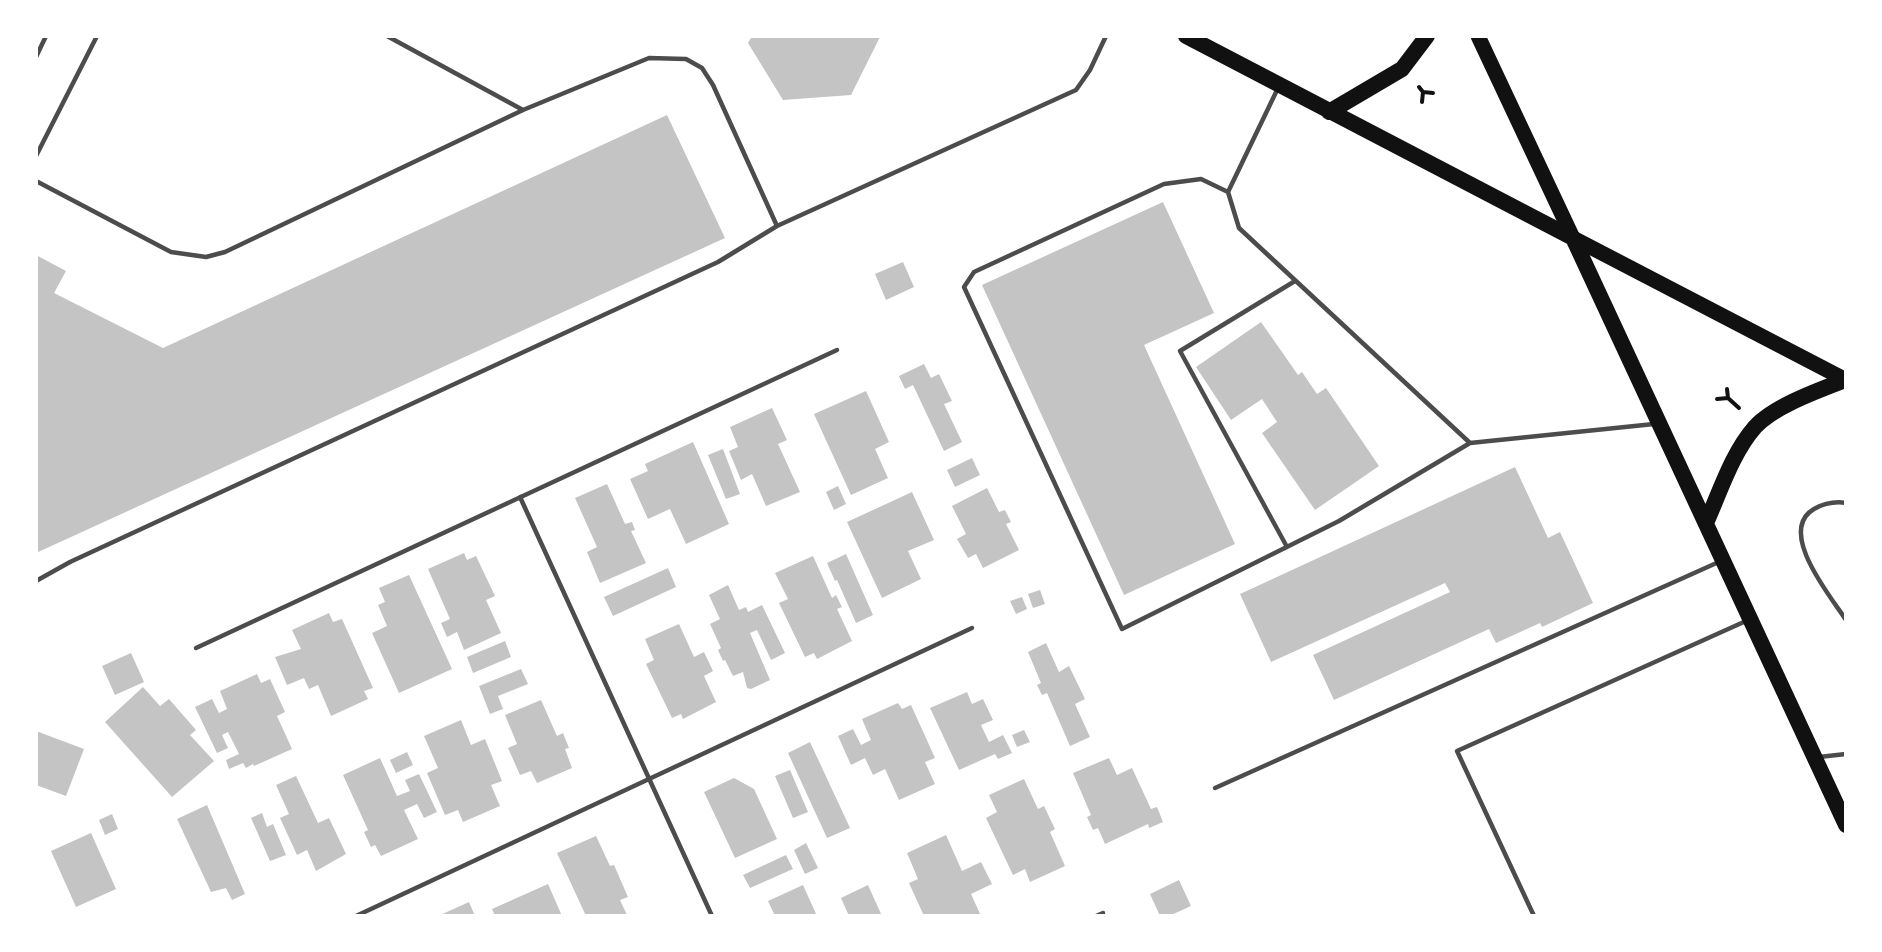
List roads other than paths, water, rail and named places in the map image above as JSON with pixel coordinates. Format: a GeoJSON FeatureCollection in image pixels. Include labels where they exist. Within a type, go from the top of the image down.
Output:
{"type":"FeatureCollection","features":[{"type":"Feature","properties":{"kind":"highway"},"geometry":{"type":"LineString","coordinates":[[1186,36],[1573,238],[1846,825]]}},
{"type":"Feature","properties":{"kind":"highway"},"geometry":{"type":"LineString","coordinates":[[1329,112],[1402,69],[1427,36]]}},
{"type":"Feature","properties":{"kind":"highway"},"geometry":{"type":"LineString","coordinates":[[1706,523],[1740,449],[1756,426],[1798,399],[1846,380]]}},
{"type":"Feature","properties":{"kind":"main road"},"geometry":{"type":"LineString","coordinates":[[1478,36],[1573,238],[1846,380]]}},
{"type":"Feature","properties":{"kind":"lane"},"geometry":{"type":"LineString","coordinates":[[36,57],[46,36]]}},
{"type":"Feature","properties":{"kind":"lane"},"geometry":{"type":"LineString","coordinates":[[36,156],[98,36]]}},
{"type":"Feature","properties":{"kind":"lane"},"geometry":{"type":"LineString","coordinates":[[387,36],[523,110]]}},
{"type":"Feature","properties":{"kind":"lane"},"geometry":{"type":"LineString","coordinates":[[36,581],[70,562],[718,262],[777,226],[1076,90],[1090,70],[1106,36]]}},
{"type":"Feature","properties":{"kind":"lane"},"geometry":{"type":"LineString","coordinates":[[36,181],[171,252],[206,257],[225,252],[523,110],[650,57],[686,59],[702,68],[713,85],[777,226]]}},
{"type":"Feature","properties":{"kind":"lane"},"geometry":{"type":"LineString","coordinates":[[1279,85],[1228,192],[1239,228],[1470,443]]}},
{"type":"Feature","properties":{"kind":"lane"},"geometry":{"type":"LineString","coordinates":[[1228,192],[1202,179],[1164,184],[974,272],[964,287],[1122,629],[1339,521],[1470,443],[1660,423]]}},
{"type":"Feature","properties":{"kind":"lane"},"geometry":{"type":"LineString","coordinates":[[1287,547],[1180,351],[1295,281]]}},
{"type":"Feature","properties":{"kind":"lane"},"geometry":{"type":"LineString","coordinates":[[196,648],[837,350]]}},
{"type":"Feature","properties":{"kind":"lane"},"geometry":{"type":"LineString","coordinates":[[520,497],[712,916]]}},
{"type":"Feature","properties":{"kind":"lane"},"geometry":{"type":"LineString","coordinates":[[1846,503],[1824,504],[1810,511],[1803,522],[1801,536],[1809,565],[1846,620]]}},
{"type":"Feature","properties":{"kind":"lane"},"geometry":{"type":"LineString","coordinates":[[1215,788],[1724,560]]}},
{"type":"Feature","properties":{"kind":"lane"},"geometry":{"type":"LineString","coordinates":[[1534,916],[1457,751],[1751,619]]}},
{"type":"Feature","properties":{"kind":"lane"},"geometry":{"type":"LineString","coordinates":[[356,916],[972,628]]}},
{"type":"Feature","properties":{"kind":"lane"},"geometry":{"type":"LineString","coordinates":[[1816,757],[1846,754]]}},
{"type":"Feature","properties":{"kind":"lane"},"geometry":{"type":"LineString","coordinates":[[1096,916],[1103,913]]}}]}
